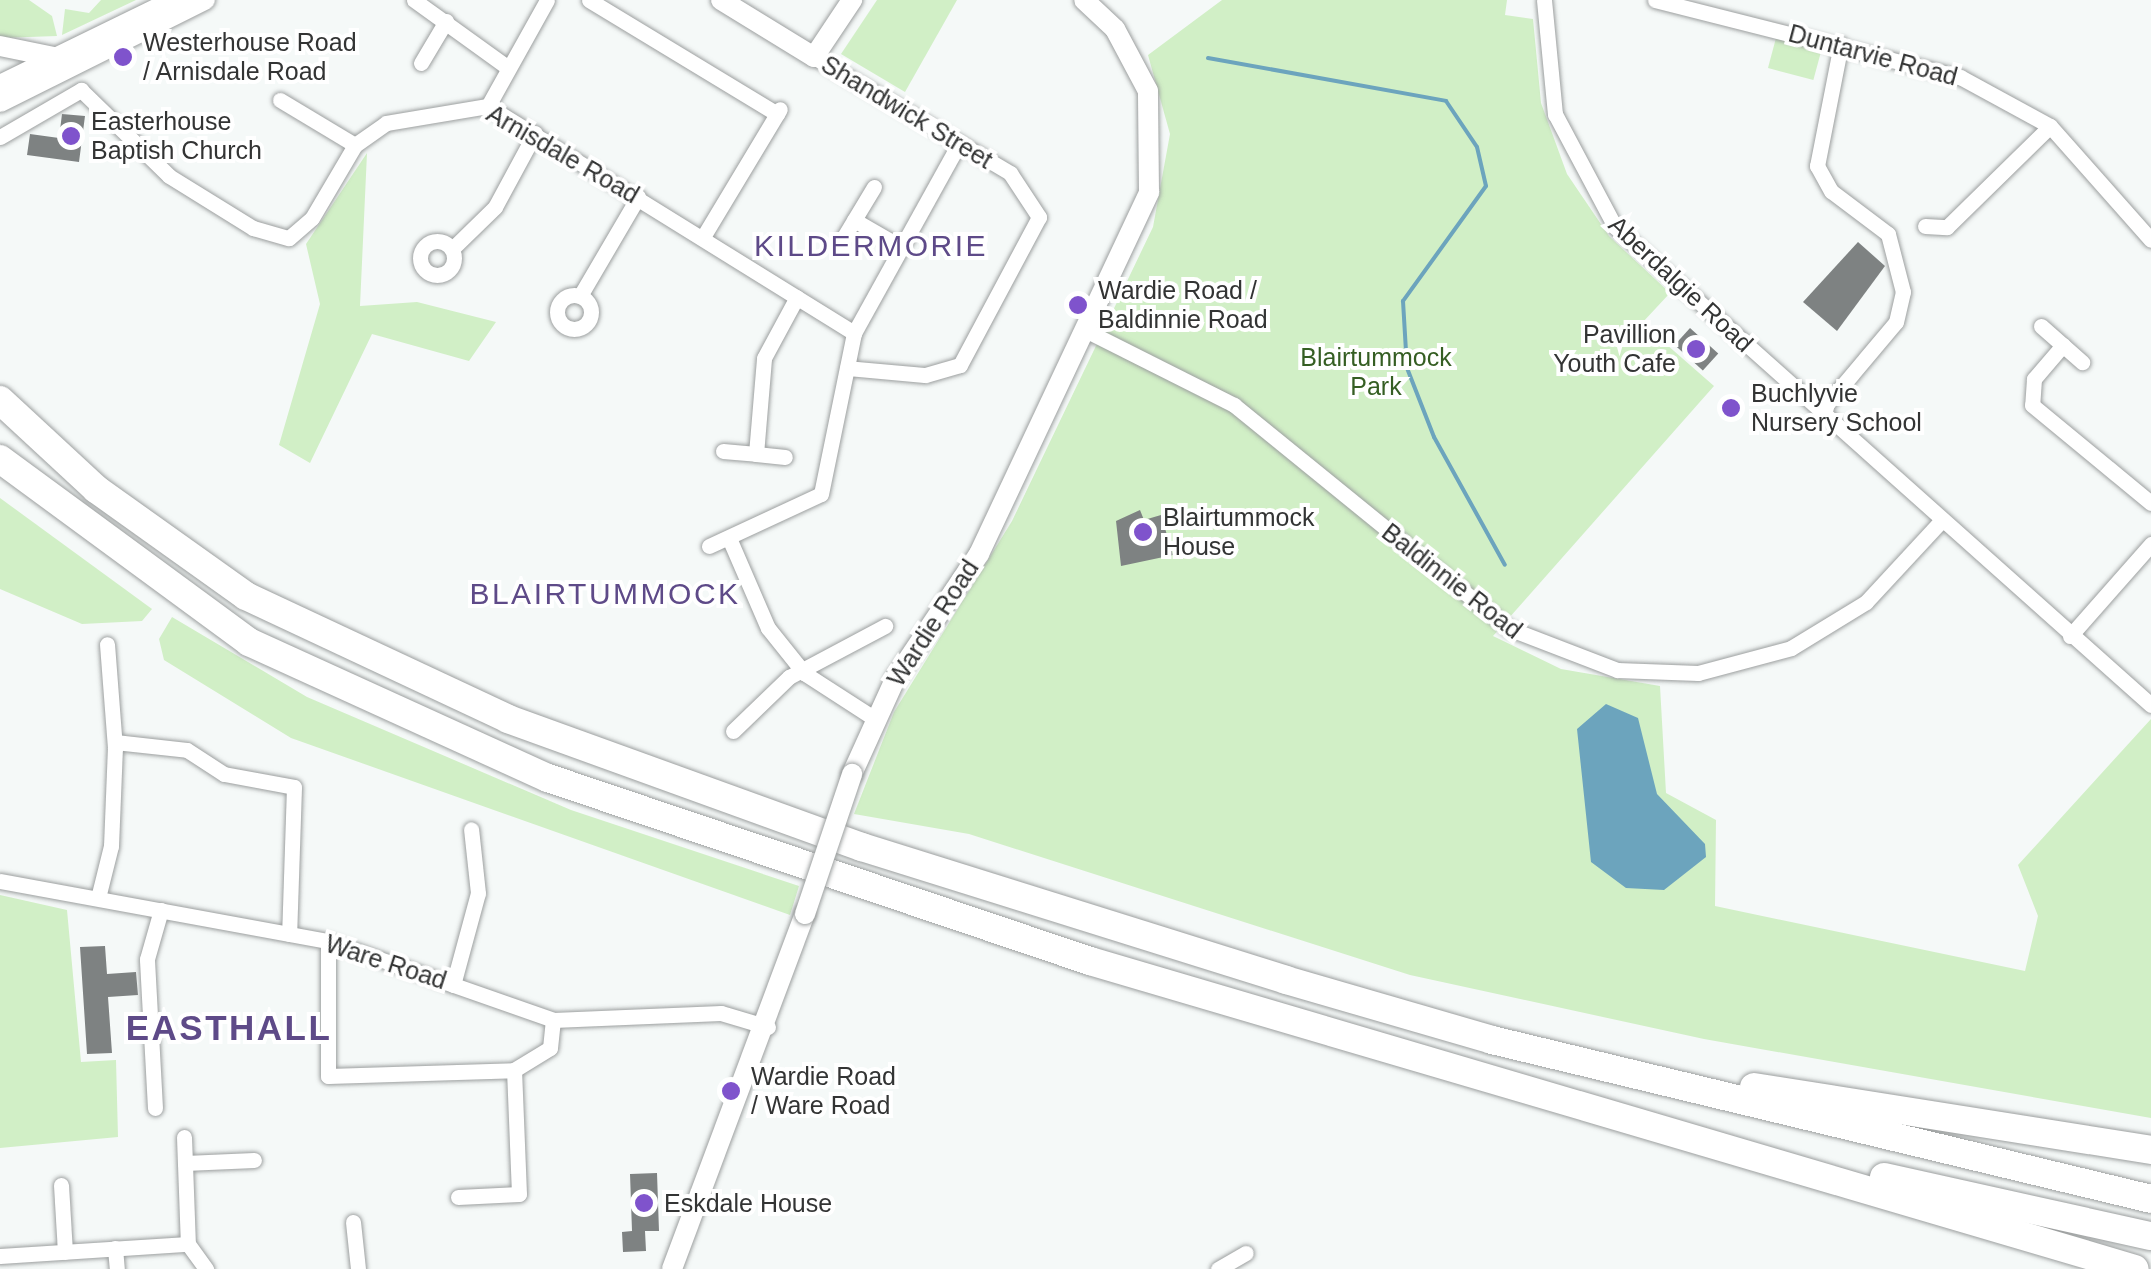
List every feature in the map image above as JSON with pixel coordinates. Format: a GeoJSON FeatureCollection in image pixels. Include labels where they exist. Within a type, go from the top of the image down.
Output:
{"type":"FeatureCollection","features":[{"type":"Feature","properties":{"kind":"highway"},"geometry":{"type":"LineString","coordinates":[[0,400],[96,490],[246,596],[508,719],[862,847],[1492,1040],[2151,1199]]}},
{"type":"Feature","properties":{"kind":"highway"},"geometry":{"type":"LineString","coordinates":[[0,459],[249,642],[457,741],[985,928],[2135,1269]]}},
{"type":"Feature","properties":{"kind":"highway"},"geometry":{"type":"LineString","coordinates":[[1492,1040],[2151,1150]]}},
{"type":"Feature","properties":{"kind":"highway"},"geometry":{"type":"LineString","coordinates":[[1481,1076],[2151,1236]]}},
{"type":"Feature","properties":{"kind":"street"},"geometry":{"type":"LineString","coordinates":[[1,95],[56,57],[174,0]]}},
{"type":"Feature","properties":{"kind":"street"},"geometry":{"type":"LineString","coordinates":[[1,95],[205,0]]}},
{"type":"Feature","properties":{"kind":"street"},"geometry":{"type":"LineString","coordinates":[[414,0],[504,65]]}},
{"type":"Feature","properties":{"kind":"street"},"geometry":{"type":"LineString","coordinates":[[488,106],[504,65],[547,0]]}},
{"type":"Feature","properties":{"kind":"street"},"geometry":{"type":"LineString","coordinates":[[589,0],[779,112],[702,237]]}},
{"type":"Feature","properties":{"kind":"street","name":"Shandwick Street"},"geometry":{"type":"LineString","coordinates":[[721,0],[1010,173],[1034,201],[1036,235],[953,370],[847,368]]}},
{"type":"Feature","properties":{"kind":"street"},"geometry":{"type":"LineString","coordinates":[[814,56],[852,0]]}},
{"type":"Feature","properties":{"kind":"street","name":"Wardie Road"},"geometry":{"type":"LineString","coordinates":[[672,1269],[768,1027],[852,774],[875,719],[979,554],[1144,207],[1156,143],[1137,63],[1084,0]]}},
{"type":"Feature","properties":{"kind":"street","name":"Aberdalgie Road"},"geometry":{"type":"LineString","coordinates":[[1544,0],[1548,86],[1586,186],[1627,239],[2151,705]]}},
{"type":"Feature","properties":{"kind":"street","name":"Duntarvie Road"},"geometry":{"type":"LineString","coordinates":[[1655,0],[1704,6],[1960,77],[2050,126],[2151,239]]}},
{"type":"Feature","properties":{"kind":"street"},"geometry":{"type":"LineString","coordinates":[[421,64],[446,21]]}},
{"type":"Feature","properties":{"kind":"street"},"geometry":{"type":"LineString","coordinates":[[1820,411],[1889,333],[1902,292],[1888,234],[1831,191],[1817,166],[1841,44]]}},
{"type":"Feature","properties":{"kind":"street"},"geometry":{"type":"LineString","coordinates":[[0,46],[56,57]]}},
{"type":"Feature","properties":{"kind":"street"},"geometry":{"type":"LineString","coordinates":[[0,137],[80,90],[169,176],[278,239],[312,218],[355,146],[280,100]]}},
{"type":"Feature","properties":{"kind":"street","name":"Arnisdale Road"},"geometry":{"type":"LineString","coordinates":[[355,146],[416,112],[488,106],[854,333]]}},
{"type":"Feature","properties":{"kind":"street"},"geometry":{"type":"LineString","coordinates":[[1924,226],[1947,227],[2050,126]]}},
{"type":"Feature","properties":{"kind":"street"},"geometry":{"type":"LineString","coordinates":[[452,249],[495,207],[536,133]]}},
{"type":"Feature","properties":{"kind":"street"},"geometry":{"type":"LineString","coordinates":[[708,546],[822,494],[854,333],[958,145]]}},
{"type":"Feature","properties":{"kind":"street"},"geometry":{"type":"LineString","coordinates":[[842,240],[874,187]]}},
{"type":"Feature","properties":{"kind":"street"},"geometry":{"type":"LineString","coordinates":[[580,296],[638,197]]}},
{"type":"Feature","properties":{"kind":"street"},"geometry":{"type":"LineString","coordinates":[[854,220],[900,247]]}},
{"type":"Feature","properties":{"kind":"street"},"geometry":{"type":"LineString","coordinates":[[756,454],[764,358],[797,297]]}},
{"type":"Feature","properties":{"kind":"street"},"geometry":{"type":"LineString","coordinates":[[2042,326],[2082,362]]}},
{"type":"Feature","properties":{"kind":"street","name":"Baldinnie Road"},"geometry":{"type":"LineString","coordinates":[[1085,330],[1234,406],[1508,628],[1605,667],[1698,673],[1791,648],[1866,602],[1942,520]]}},
{"type":"Feature","properties":{"kind":"street"},"geometry":{"type":"LineString","coordinates":[[2062,345],[2034,380],[2032,406],[2151,504]]}},
{"type":"Feature","properties":{"kind":"street"},"geometry":{"type":"LineString","coordinates":[[723,451],[785,457]]}},
{"type":"Feature","properties":{"kind":"street"},"geometry":{"type":"LineString","coordinates":[[729,538],[768,628],[804,673],[875,719]]}},
{"type":"Feature","properties":{"kind":"street"},"geometry":{"type":"LineString","coordinates":[[2070,636],[2151,544]]}},
{"type":"Feature","properties":{"kind":"street"},"geometry":{"type":"LineString","coordinates":[[733,731],[804,673],[884,626]]}},
{"type":"Feature","properties":{"kind":"street"},"geometry":{"type":"LineString","coordinates":[[98,898],[111,846],[115,742],[107,644]]}},
{"type":"Feature","properties":{"kind":"street"},"geometry":{"type":"LineString","coordinates":[[115,742],[187,750],[224,774],[294,787],[289,934]]}},
{"type":"Feature","properties":{"kind":"street"},"geometry":{"type":"LineString","coordinates":[[454,985],[478,893],[471,829]]}},
{"type":"Feature","properties":{"kind":"street","name":"Ware Road"},"geometry":{"type":"LineString","coordinates":[[0,881],[328,941],[554,1020],[721,1013],[768,1027]]}},
{"type":"Feature","properties":{"kind":"street"},"geometry":{"type":"LineString","coordinates":[[155,1108],[147,959],[160,910]]}},
{"type":"Feature","properties":{"kind":"street"},"geometry":{"type":"LineString","coordinates":[[328,941],[328,1076],[514,1070],[550,1048],[554,1020]]}},
{"type":"Feature","properties":{"kind":"street"},"geometry":{"type":"LineString","coordinates":[[458,1197],[519,1194],[514,1070]]}},
{"type":"Feature","properties":{"kind":"street"},"geometry":{"type":"LineString","coordinates":[[184,1137],[188,1244],[206,1269]]}},
{"type":"Feature","properties":{"kind":"street"},"geometry":{"type":"LineString","coordinates":[[185,1163],[254,1160]]}},
{"type":"Feature","properties":{"kind":"street"},"geometry":{"type":"LineString","coordinates":[[62,1185],[65,1252]]}},
{"type":"Feature","properties":{"kind":"street"},"geometry":{"type":"LineString","coordinates":[[353,1222],[358,1269]]}},
{"type":"Feature","properties":{"kind":"street"},"geometry":{"type":"LineString","coordinates":[[0,1256],[188,1244]]}},
{"type":"Feature","properties":{"kind":"street"},"geometry":{"type":"LineString","coordinates":[[116,1248],[117,1269]]}},
{"type":"Feature","properties":{"kind":"street"},"geometry":{"type":"LineString","coordinates":[[1218,1269],[1246,1254]]}},
{"type":"Feature","properties":{"kind":"green space"},"geometry":{"type":"Polygon","coordinates":[[[0,0],[29,0],[52,16],[57,36],[0,38],[0,0]]]}},
{"type":"Feature","properties":{"kind":"green space"},"geometry":{"type":"Polygon","coordinates":[[[101,0],[136,0],[62,35],[65,9],[89,13],[101,0]]]}},
{"type":"Feature","properties":{"kind":"green space"},"geometry":{"type":"Polygon","coordinates":[[[877,0],[957,0],[905,92],[841,54],[877,0]]]}},
{"type":"Feature","properties":{"kind":"green space","name":"Blairtummock Park"},"geometry":{"type":"Polygon","coordinates":[[[1222,0],[1507,0],[1505,15],[1533,19],[1541,103],[1567,174],[1609,236],[1670,293],[1642,323],[1714,386],[1493,636],[1561,669],[1660,686],[1666,793],[1716,820],[1715,906],[2025,971],[2038,916],[2018,865],[2151,719],[2151,1118],[1704,1039],[1410,975],[969,834],[854,814],[894,712],[1012,521],[1153,227],[1170,134],[1148,55],[1222,0]]]}},
{"type":"Feature","properties":{"kind":"green space"},"geometry":{"type":"Polygon","coordinates":[[[1776,38],[1821,50],[1813,80],[1768,68],[1776,38]]]}},
{"type":"Feature","properties":{"kind":"green space"},"geometry":{"type":"Polygon","coordinates":[[[367,153],[360,306],[417,302],[496,322],[469,361],[372,334],[310,463],[279,445],[320,304],[306,244],[367,153]]]}},
{"type":"Feature","properties":{"kind":"green space"},"geometry":{"type":"Polygon","coordinates":[[[0,498],[152,609],[142,621],[82,624],[0,589],[0,498]]]}},
{"type":"Feature","properties":{"kind":"green space"},"geometry":{"type":"Polygon","coordinates":[[[172,617],[307,697],[571,810],[799,886],[790,915],[291,738],[164,660],[159,639],[172,617]]]}},
{"type":"Feature","properties":{"kind":"green space"},"geometry":{"type":"Polygon","coordinates":[[[0,895],[67,910],[81,1062],[116,1060],[118,1137],[0,1148],[0,895]]]}},
{"type":"Feature","properties":{"kind":"water"},"geometry":{"type":"Polygon","coordinates":[[[1606,704],[1638,718],[1657,794],[1705,844],[1706,857],[1664,890],[1626,888],[1591,862],[1577,729],[1606,704]]]}},
{"type":"Feature","properties":{"kind":"building","name":"Easterhouse Baptish Church"},"geometry":{"type":"Polygon","coordinates":[[[62,114],[85,116],[79,162],[27,155],[30,134],[59,138],[62,114]]]}},
{"type":"Feature","properties":{"kind":"building"},"geometry":{"type":"Polygon","coordinates":[[[1858,242],[1885,266],[1837,331],[1803,302],[1858,242]]]}},
{"type":"Feature","properties":{"kind":"building","name":"Pavillion Youth Cafe"},"geometry":{"type":"Polygon","coordinates":[[[1690,328],[1718,353],[1703,371],[1675,345],[1690,328]]]}},
{"type":"Feature","properties":{"kind":"building","name":"Blairtummock House"},"geometry":{"type":"Polygon","coordinates":[[[1140,510],[1144,520],[1161,515],[1173,555],[1121,566],[1116,521],[1140,510]]]}},
{"type":"Feature","properties":{"kind":"building"},"geometry":{"type":"Polygon","coordinates":[[[105,946],[107,974],[136,972],[138,995],[108,997],[112,1053],[87,1054],[80,947],[105,946]]]}},
{"type":"Feature","properties":{"kind":"building","name":"Eskdale House"},"geometry":{"type":"Polygon","coordinates":[[[657,1173],[659,1231],[645,1231],[646,1251],[623,1252],[622,1232],[632,1231],[630,1174],[657,1173]]]}},
{"type":"Feature","properties":{"kind":"waterway"},"geometry":{"type":"LineString","coordinates":[[1208,58],[1446,101],[1477,147],[1486,186],[1403,301],[1407,368],[1434,437],[1505,565]]}},
{"type":"Feature","properties":{"kind":"place","name":"Westerhouse Road / Arnisdale Road"},"geometry":{"type":"Point","coordinates":[123,57]}},
{"type":"Feature","properties":{"kind":"place","name":"Easterhouse Baptish Church"},"geometry":{"type":"Point","coordinates":[71,136]}},
{"type":"Feature","properties":{"kind":"place","name":"Wardie Road / Baldinnie Road"},"geometry":{"type":"Point","coordinates":[1078,305]}},
{"type":"Feature","properties":{"kind":"place","name":"Pavillion Youth Cafe"},"geometry":{"type":"Point","coordinates":[1696,349]}},
{"type":"Feature","properties":{"kind":"place","name":"Buchlyvie Nursery School"},"geometry":{"type":"Point","coordinates":[1731,408]}},
{"type":"Feature","properties":{"kind":"place","name":"Blairtummock House"},"geometry":{"type":"Point","coordinates":[1143,532]}},
{"type":"Feature","properties":{"kind":"place","name":"Wardie Road / Ware Road"},"geometry":{"type":"Point","coordinates":[731,1091]}},
{"type":"Feature","properties":{"kind":"place","name":"Eskdale House"},"geometry":{"type":"Point","coordinates":[644,1203]}},
{"type":"Feature","properties":{"kind":"district","name":"KILDERMORIE"},"geometry":{"type":"Point","coordinates":[871,246]}},
{"type":"Feature","properties":{"kind":"district","name":"BLAIRTUMMOCK"},"geometry":{"type":"Point","coordinates":[605,594]}},
{"type":"Feature","properties":{"kind":"district","name":"EASTHALL"},"geometry":{"type":"Point","coordinates":[229,1028]}}]}
